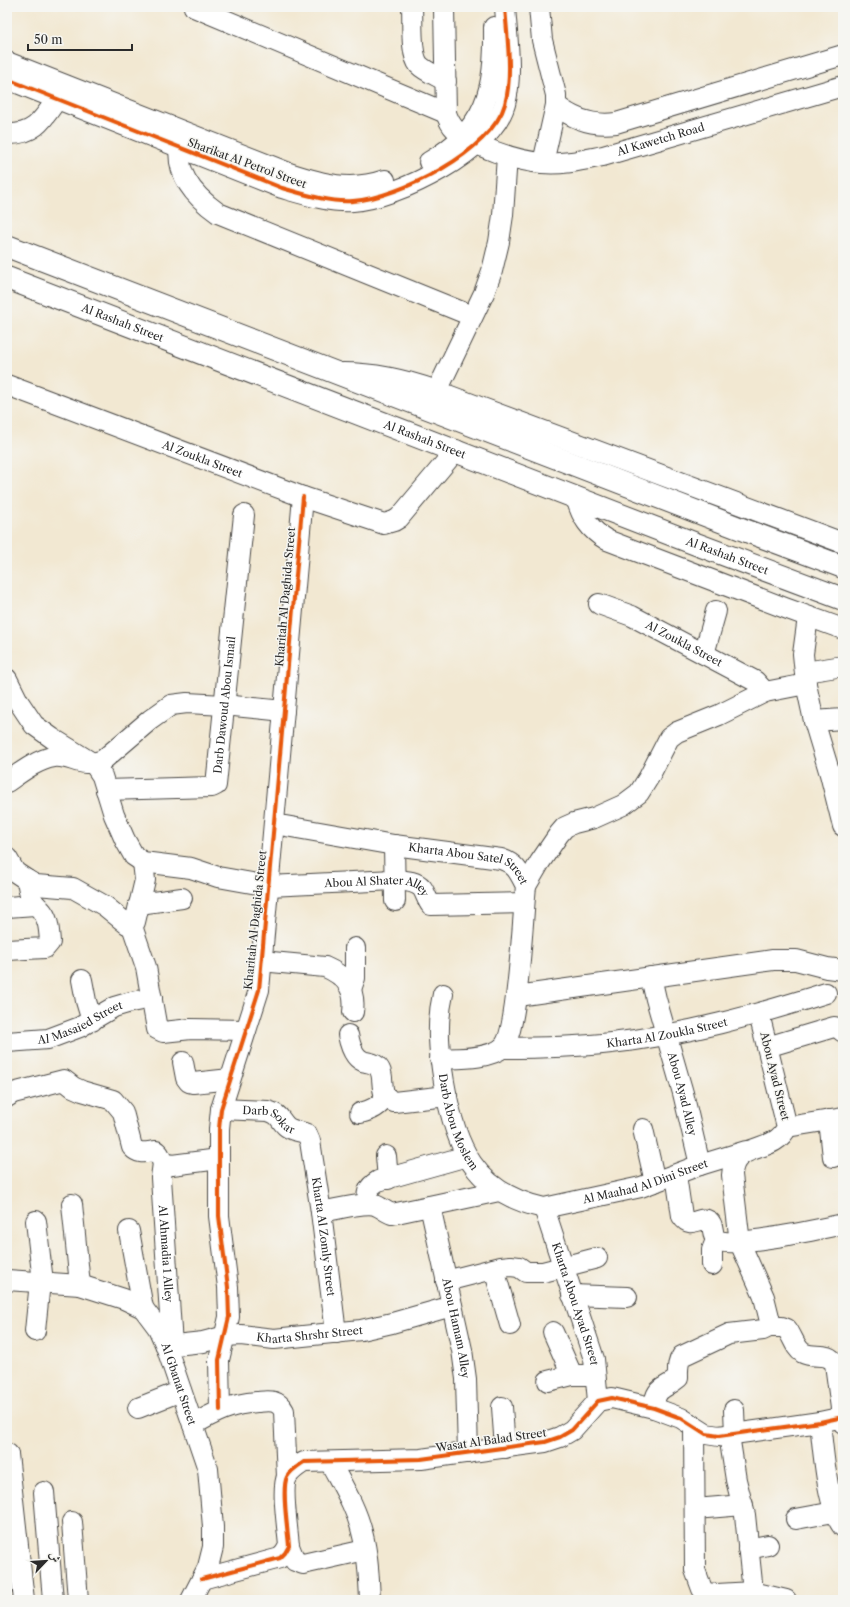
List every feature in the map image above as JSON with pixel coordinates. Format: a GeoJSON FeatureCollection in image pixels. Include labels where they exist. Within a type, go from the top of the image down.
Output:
{"type":"FeatureCollection","features":[{"type":"Feature","properties":{"kind":"main road"},"geometry":{"type":"LineString","coordinates":[[7,246],[843,567]]}},
{"type":"Feature","properties":{"kind":"main road","name":"Al Rashah Street"},"geometry":{"type":"LineString","coordinates":[[7,278],[843,599]]}},
{"type":"Feature","properties":{"kind":"street"},"geometry":{"type":"LineString","coordinates":[[194,7],[446,113]]}},
{"type":"Feature","properties":{"kind":"street"},"geometry":{"type":"LineString","coordinates":[[412,7],[414,51],[416,59],[423,68],[446,81]]}},
{"type":"Feature","properties":{"kind":"street"},"geometry":{"type":"LineString","coordinates":[[444,7],[446,113],[454,128],[471,139]]}},
{"type":"Feature","properties":{"kind":"street","name":"Sharikat Al Petrol Street"},"geometry":{"type":"LineString","coordinates":[[471,139],[474,124],[482,110],[491,85],[494,52],[493,7]]}},
{"type":"Feature","properties":{"kind":"street","name":"Sharikat Al Petrol Street"},"geometry":{"type":"LineString","coordinates":[[7,62],[181,140],[282,188],[305,195],[354,201],[393,192],[413,184],[450,164],[471,139],[498,120],[505,104],[508,83],[505,7]]}},
{"type":"Feature","properties":{"kind":"street"},"geometry":{"type":"LineString","coordinates":[[539,7],[542,40],[554,84],[556,105],[543,163]]}},
{"type":"Feature","properties":{"kind":"street"},"geometry":{"type":"LineString","coordinates":[[556,105],[573,118],[584,122],[600,124],[616,123],[843,55]]}},
{"type":"Feature","properties":{"kind":"street","name":"Sharikat Al Petrol Street"},"geometry":{"type":"LineString","coordinates":[[7,79],[57,99],[181,140]]}},
{"type":"Feature","properties":{"kind":"street","name":"Al Kawetch Road"},"geometry":{"type":"LineString","coordinates":[[471,139],[513,158],[543,163],[573,162],[603,156],[843,86]]}},
{"type":"Feature","properties":{"kind":"street"},"geometry":{"type":"LineString","coordinates":[[7,134],[24,132],[39,124],[57,99]]}},
{"type":"Feature","properties":{"kind":"street"},"geometry":{"type":"LineString","coordinates":[[181,140],[180,163],[184,178],[204,204],[218,213],[472,316]]}},
{"type":"Feature","properties":{"kind":"street"},"geometry":{"type":"LineString","coordinates":[[437,390],[484,293],[492,272],[499,242],[506,186],[507,156]]}},
{"type":"Feature","properties":{"kind":"street"},"geometry":{"type":"LineString","coordinates":[[335,373],[372,374],[437,390],[843,543]]}},
{"type":"Feature","properties":{"kind":"street","name":"Al Zoukla Street"},"geometry":{"type":"LineString","coordinates":[[7,385],[303,497],[384,524],[399,518],[456,450]]}},
{"type":"Feature","properties":{"kind":"street","name":"Kharitah Al Daghida Street"},"geometry":{"type":"LineString","coordinates":[[220,1410],[219,1360],[226,1336],[229,1317],[228,1287],[220,1216],[219,1129],[221,1109],[259,990],[303,497]]}},
{"type":"Feature","properties":{"kind":"street"},"geometry":{"type":"LineString","coordinates":[[576,497],[583,518],[598,534],[607,540],[843,629]]}},
{"type":"Feature","properties":{"kind":"street","name":"Darb Dawoud Abou Ismail"},"geometry":{"type":"LineString","coordinates":[[106,790],[212,787],[216,785],[244,515]]}},
{"type":"Feature","properties":{"kind":"street","name":"Al Zoukla Street"},"geometry":{"type":"LineString","coordinates":[[599,604],[632,616],[755,681],[765,692]]}},
{"type":"Feature","properties":{"kind":"street"},"geometry":{"type":"LineString","coordinates":[[704,654],[716,611]]}},
{"type":"Feature","properties":{"kind":"street"},"geometry":{"type":"LineString","coordinates":[[808,617],[803,654],[805,678],[814,721],[837,774],[843,824]]}},
{"type":"Feature","properties":{"kind":"street"},"geometry":{"type":"LineString","coordinates":[[525,894],[540,862],[565,827],[594,818],[623,805],[639,793],[669,738],[677,732],[719,715],[765,692],[843,666]]}},
{"type":"Feature","properties":{"kind":"street"},"geometry":{"type":"LineString","coordinates":[[7,679],[18,701],[34,725],[94,764],[102,776],[125,840],[134,856],[144,862],[145,880],[135,922],[132,926]]}},
{"type":"Feature","properties":{"kind":"street"},"geometry":{"type":"LineString","coordinates":[[7,782],[44,760],[55,757],[94,764],[103,760],[150,720],[171,705],[187,703],[284,711]]}},
{"type":"Feature","properties":{"kind":"street"},"geometry":{"type":"LineString","coordinates":[[814,721],[843,719]]}},
{"type":"Feature","properties":{"kind":"street","name":"Kharta Abou Satel Street"},"geometry":{"type":"LineString","coordinates":[[274,824],[394,845],[501,858],[511,862],[520,873],[525,894],[517,996],[510,1035],[502,1048]]}},
{"type":"Feature","properties":{"kind":"street"},"geometry":{"type":"LineString","coordinates":[[394,845],[395,901]]}},
{"type":"Feature","properties":{"kind":"street"},"geometry":{"type":"LineString","coordinates":[[7,858],[15,872],[36,885],[73,888],[106,906],[127,924],[132,926],[146,967],[156,1025],[159,1031],[163,1032],[190,1029],[246,1030]]}},
{"type":"Feature","properties":{"kind":"street","name":"Abou Al Shater Alley"},"geometry":{"type":"LineString","coordinates":[[144,862],[191,868],[218,877],[269,886],[394,880],[416,883],[422,888],[425,898],[431,905],[525,894]]}},
{"type":"Feature","properties":{"kind":"street"},"geometry":{"type":"LineString","coordinates":[[7,950],[45,948],[50,945],[48,922],[40,908],[35,905],[31,899],[27,880]]}},
{"type":"Feature","properties":{"kind":"street"},"geometry":{"type":"LineString","coordinates":[[139,904],[182,898]]}},
{"type":"Feature","properties":{"kind":"street"},"geometry":{"type":"LineString","coordinates":[[7,907],[35,905]]}},
{"type":"Feature","properties":{"kind":"street"},"geometry":{"type":"LineString","coordinates":[[351,989],[355,978],[355,948]]}},
{"type":"Feature","properties":{"kind":"street"},"geometry":{"type":"LineString","coordinates":[[517,996],[773,960],[796,960],[827,968],[843,970]]}},
{"type":"Feature","properties":{"kind":"street"},"geometry":{"type":"LineString","coordinates":[[261,961],[325,967],[337,973],[351,989],[354,1000],[353,1012]]}},
{"type":"Feature","properties":{"kind":"street","name":"Abou Ayad Alley"},"geometry":{"type":"LineString","coordinates":[[651,977],[683,1093],[700,1165]]}},
{"type":"Feature","properties":{"kind":"street"},"geometry":{"type":"LineString","coordinates":[[82,980],[92,1021]]}},
{"type":"Feature","properties":{"kind":"street","name":"Kharta Al Zoukla Street"},"geometry":{"type":"LineString","coordinates":[[502,1048],[549,1048],[611,1043],[666,1035],[759,1014],[826,993]]}},
{"type":"Feature","properties":{"kind":"street","name":"Darb Abou Moslem"},"geometry":{"type":"LineString","coordinates":[[443,994],[439,1025],[440,1059],[457,1137],[467,1156],[480,1173],[499,1191],[528,1205],[544,1208]]}},
{"type":"Feature","properties":{"kind":"street","name":"Al Masaied Street"},"geometry":{"type":"LineString","coordinates":[[7,1042],[48,1039],[65,1034],[92,1021],[114,1007],[152,998]]}},
{"type":"Feature","properties":{"kind":"street","name":"Abou Ayad Street"},"geometry":{"type":"LineString","coordinates":[[746,1151],[764,1147],[779,1139],[785,1133],[787,1127],[759,1014]]}},
{"type":"Feature","properties":{"kind":"street"},"geometry":{"type":"LineString","coordinates":[[768,1047],[834,1026],[843,1032]]}},
{"type":"Feature","properties":{"kind":"street"},"geometry":{"type":"LineString","coordinates":[[348,1035],[354,1052],[359,1058],[365,1062],[378,1066],[381,1072],[382,1090],[390,1101],[394,1102],[447,1096]]}},
{"type":"Feature","properties":{"kind":"street"},"geometry":{"type":"LineString","coordinates":[[440,1059],[476,1056],[492,1053],[502,1048]]}},
{"type":"Feature","properties":{"kind":"street"},"geometry":{"type":"LineString","coordinates":[[184,1062],[186,1078],[189,1082],[193,1083],[230,1079]]}},
{"type":"Feature","properties":{"kind":"street"},"geometry":{"type":"LineString","coordinates":[[7,1097],[13,1093],[64,1080],[73,1087],[82,1091],[113,1100],[123,1112],[132,1147],[136,1151],[140,1153],[156,1152],[159,1154],[162,1163],[172,1165],[219,1159]]}},
{"type":"Feature","properties":{"kind":"street"},"geometry":{"type":"LineString","coordinates":[[360,1113],[381,1104],[386,1096]]}},
{"type":"Feature","properties":{"kind":"street","name":"Darb Sokar"},"geometry":{"type":"LineString","coordinates":[[221,1109],[268,1111],[275,1113],[282,1119],[286,1126],[292,1130],[301,1131],[307,1134],[310,1142]]}},
{"type":"Feature","properties":{"kind":"street"},"geometry":{"type":"LineString","coordinates":[[787,1127],[836,1119],[833,1157]]}},
{"type":"Feature","properties":{"kind":"street"},"geometry":{"type":"LineString","coordinates":[[643,1129],[655,1182]]}},
{"type":"Feature","properties":{"kind":"street","name":"Kharta Al Zomly Street"},"geometry":{"type":"LineString","coordinates":[[310,1142],[321,1212],[336,1333]]}},
{"type":"Feature","properties":{"kind":"street"},"geometry":{"type":"LineString","coordinates":[[746,1151],[736,1159],[732,1168],[740,1243],[764,1297],[770,1321],[769,1327]]}},
{"type":"Feature","properties":{"kind":"street","name":"Al Maahad Al Dini Street"},"geometry":{"type":"LineString","coordinates":[[544,1208],[641,1187],[700,1165],[746,1151]]}},
{"type":"Feature","properties":{"kind":"street"},"geometry":{"type":"LineString","coordinates":[[386,1156],[388,1179]]}},
{"type":"Feature","properties":{"kind":"street"},"geometry":{"type":"LineString","coordinates":[[369,1204],[367,1197],[368,1190],[372,1185],[467,1156]]}},
{"type":"Feature","properties":{"kind":"street","name":"Al Ahmadia 1 Alley"},"geometry":{"type":"LineString","coordinates":[[162,1163],[161,1178],[169,1346]]}},
{"type":"Feature","properties":{"kind":"street"},"geometry":{"type":"LineString","coordinates":[[676,1175],[682,1216],[689,1223],[705,1220],[709,1221],[712,1225],[716,1240],[712,1250],[712,1265]]}},
{"type":"Feature","properties":{"kind":"street"},"geometry":{"type":"LineString","coordinates":[[321,1212],[369,1204],[379,1206],[392,1214],[499,1191]]}},
{"type":"Feature","properties":{"kind":"street"},"geometry":{"type":"LineString","coordinates":[[72,1204],[80,1285]]}},
{"type":"Feature","properties":{"kind":"street","name":"Abou Hamam Alley"},"geometry":{"type":"LineString","coordinates":[[430,1206],[466,1379],[468,1453]]}},
{"type":"Feature","properties":{"kind":"street","name":"Kharta Abou Ayad Street"},"geometry":{"type":"LineString","coordinates":[[544,1208],[594,1359],[598,1401]]}},
{"type":"Feature","properties":{"kind":"street"},"geometry":{"type":"LineString","coordinates":[[35,1331],[41,1282],[36,1221]]}},
{"type":"Feature","properties":{"kind":"street"},"geometry":{"type":"LineString","coordinates":[[716,1240],[740,1243],[843,1224]]}},
{"type":"Feature","properties":{"kind":"street"},"geometry":{"type":"LineString","coordinates":[[129,1231],[143,1308]]}},
{"type":"Feature","properties":{"kind":"street"},"geometry":{"type":"LineString","coordinates":[[446,1281],[511,1266],[519,1267],[526,1272],[543,1272],[597,1258]]}},
{"type":"Feature","properties":{"kind":"street"},"geometry":{"type":"LineString","coordinates":[[494,1269],[510,1325]]}},
{"type":"Feature","properties":{"kind":"street","name":"Al Gbanat Street"},"geometry":{"type":"LineString","coordinates":[[7,1280],[80,1285],[124,1299],[143,1308],[169,1346],[181,1391],[208,1470],[213,1527],[212,1547],[208,1567],[191,1600]]}},
{"type":"Feature","properties":{"kind":"street"},"geometry":{"type":"LineString","coordinates":[[572,1295],[627,1297]]}},
{"type":"Feature","properties":{"kind":"street","name":"Kharta Shrshr Street"},"geometry":{"type":"LineString","coordinates":[[169,1346],[204,1342],[226,1336],[241,1335],[274,1339],[360,1330],[392,1323],[452,1306]]}},
{"type":"Feature","properties":{"kind":"street"},"geometry":{"type":"LineString","coordinates":[[598,1401],[612,1398],[654,1408],[681,1418],[706,1434],[720,1436],[843,1419],[835,1364],[833,1360],[827,1356],[805,1354],[796,1346],[787,1329],[782,1327],[769,1327],[763,1330],[729,1334],[682,1356],[679,1360],[678,1378],[657,1391],[654,1399],[654,1408]]}},
{"type":"Feature","properties":{"kind":"street"},"geometry":{"type":"LineString","coordinates":[[553,1332],[572,1375]]}},
{"type":"Feature","properties":{"kind":"street"},"geometry":{"type":"LineString","coordinates":[[548,1381],[572,1375],[595,1375]]}},
{"type":"Feature","properties":{"kind":"street"},"geometry":{"type":"LineString","coordinates":[[138,1408],[181,1391]]}},
{"type":"Feature","properties":{"kind":"street"},"geometry":{"type":"LineString","coordinates":[[192,1425],[220,1410],[241,1403],[276,1401],[284,1410],[287,1477],[284,1489],[289,1546],[295,1561],[303,1564],[365,1550]]}},
{"type":"Feature","properties":{"kind":"street","name":"Wasat Al Balad Street"},"geometry":{"type":"LineString","coordinates":[[287,1477],[294,1469],[304,1462],[421,1459],[545,1442],[560,1437],[577,1425],[598,1401]]}},
{"type":"Feature","properties":{"kind":"street"},"geometry":{"type":"LineString","coordinates":[[502,1407],[505,1448]]}},
{"type":"Feature","properties":{"kind":"street"},"geometry":{"type":"LineString","coordinates":[[734,1410],[732,1434],[736,1480],[745,1514],[753,1592]]}},
{"type":"Feature","properties":{"kind":"street"},"geometry":{"type":"LineString","coordinates":[[796,1519],[839,1520],[830,1495],[820,1422]]}},
{"type":"Feature","properties":{"kind":"street"},"geometry":{"type":"LineString","coordinates":[[694,1427],[695,1570],[702,1589],[707,1593],[717,1594],[753,1592],[786,1600]]}},
{"type":"Feature","properties":{"kind":"street"},"geometry":{"type":"LineString","coordinates":[[8,1454],[24,1600]]}},
{"type":"Feature","properties":{"kind":"street"},"geometry":{"type":"LineString","coordinates":[[330,1462],[354,1508],[362,1533],[370,1600]]}},
{"type":"Feature","properties":{"kind":"street"},"geometry":{"type":"LineString","coordinates":[[44,1492],[53,1600]]}},
{"type":"Feature","properties":{"kind":"street"},"geometry":{"type":"LineString","coordinates":[[694,1509],[742,1505]]}},
{"type":"Feature","properties":{"kind":"street"},"geometry":{"type":"LineString","coordinates":[[72,1522],[78,1600]]}},
{"type":"Feature","properties":{"kind":"street"},"geometry":{"type":"LineString","coordinates":[[748,1549],[768,1545]]}},
{"type":"Feature","properties":{"kind":"street"},"geometry":{"type":"LineString","coordinates":[[202,1579],[280,1558],[286,1553],[289,1546]]}},
{"type":"Feature","properties":{"kind":"cycle path"},"geometry":{"type":"LineString","coordinates":[[7,79],[282,188],[336,201],[353,201],[372,198],[394,191],[441,169],[463,155],[482,139],[497,122],[505,104],[509,81],[509,56],[505,7]]}},
{"type":"Feature","properties":{"kind":"cycle path"},"geometry":{"type":"LineString","coordinates":[[220,1410],[219,1360],[229,1317],[228,1287],[219,1216],[219,1129],[221,1109],[259,990],[303,497]]}},
{"type":"Feature","properties":{"kind":"cycle path"},"geometry":{"type":"LineString","coordinates":[[202,1579],[280,1558],[285,1553],[289,1546],[285,1510],[285,1483],[290,1472],[304,1462],[421,1459],[545,1442],[560,1437],[572,1430],[598,1401],[612,1398],[654,1408],[681,1418],[706,1434],[719,1436],[820,1422],[843,1417]]}}]}
